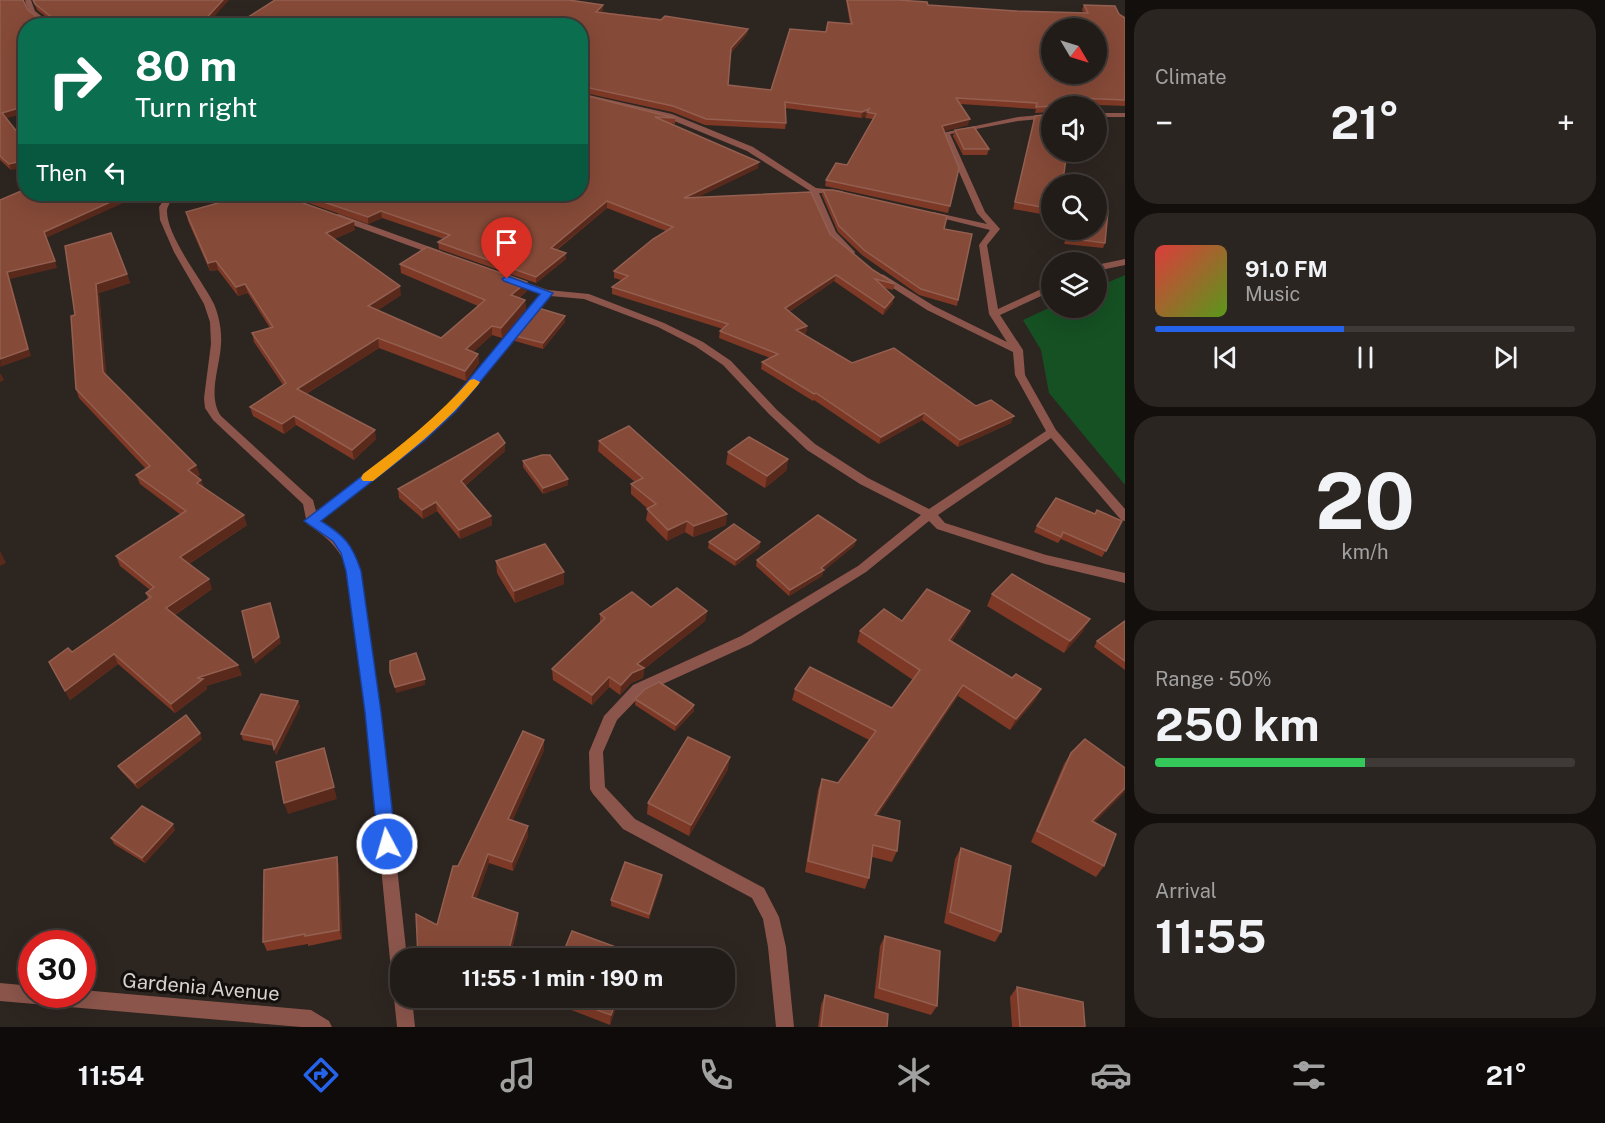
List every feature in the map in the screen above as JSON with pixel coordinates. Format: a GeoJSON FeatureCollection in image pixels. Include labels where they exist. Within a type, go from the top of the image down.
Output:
{"type":"FeatureCollection","features":[{"type":"Feature","properties":{"kind":"street"},"geometry":{"type":"LineString","coordinates":[[28,0],[37,18]]}},
{"type":"Feature","properties":{"kind":"street"},"geometry":{"type":"LineString","coordinates":[[588,97],[658,113],[699,128],[750,149],[814,190],[854,196]]}},
{"type":"Feature","properties":{"kind":"street"},"geometry":{"type":"LineString","coordinates":[[1107,115],[1125,115]]}},
{"type":"Feature","properties":{"kind":"street"},"geometry":{"type":"LineString","coordinates":[[996,230],[981,213],[946,133],[1018,119],[1041,117]]}},
{"type":"Feature","properties":{"kind":"street"},"geometry":{"type":"LineString","coordinates":[[814,190],[832,233],[858,259]]}},
{"type":"Feature","properties":{"kind":"street"},"geometry":{"type":"LineString","coordinates":[[167,201],[163,207],[164,220],[177,252],[209,304],[215,322],[216,344],[209,398],[210,408],[217,418],[309,503],[311,521]]}},
{"type":"Feature","properties":{"kind":"street"},"geometry":{"type":"LineString","coordinates":[[327,212],[446,256]]}},
{"type":"Feature","properties":{"kind":"street"},"geometry":{"type":"LineString","coordinates":[[919,212],[996,230]]}},
{"type":"Feature","properties":{"kind":"street"},"geometry":{"type":"LineString","coordinates":[[996,230],[983,245],[994,314],[1018,350],[1020,375],[1052,432],[1125,517]]}},
{"type":"Feature","properties":{"kind":"street"},"geometry":{"type":"LineString","coordinates":[[1107,266],[1125,262]]}},
{"type":"Feature","properties":{"kind":"street"},"geometry":{"type":"LineString","coordinates":[[872,271],[910,297],[955,322],[1018,350]]}},
{"type":"Feature","properties":{"kind":"street"},"geometry":{"type":"LineString","coordinates":[[497,275],[547,293],[586,296],[662,325],[699,344],[727,363],[773,412],[811,447],[864,482],[930,514],[941,526],[1045,559],[1125,578]]}},
{"type":"Feature","properties":{"kind":"street"},"geometry":{"type":"LineString","coordinates":[[994,314],[1041,292]]}},
{"type":"Feature","properties":{"kind":"street"},"geometry":{"type":"LineString","coordinates":[[311,521],[420,438],[451,409],[547,293]]}},
{"type":"Feature","properties":{"kind":"street"},"geometry":{"type":"LineString","coordinates":[[785,1027],[777,947],[771,917],[758,893],[629,824],[598,789],[596,752],[611,716],[638,689],[746,640],[862,569],[930,514],[1052,432]]}},
{"type":"Feature","properties":{"kind":"street"},"geometry":{"type":"LineString","coordinates":[[311,521],[338,538],[348,552],[354,571],[373,712],[398,948]]}},
{"type":"Feature","properties":{"kind":"street","name":"Gardenia Avenue"},"geometry":{"type":"LineString","coordinates":[[0,992],[311,1019],[323,1027]]}},
{"type":"Feature","properties":{"kind":"street"},"geometry":{"type":"LineString","coordinates":[[404,1008],[406,1027]]}},
{"type":"Feature","properties":{"kind":"green space"},"geometry":{"type":"Polygon","coordinates":[[[1125,275],[1125,485],[1049,393],[1041,350],[1023,320],[1041,312],[1041,318],[1107,318],[1107,283],[1125,275]]]}},
{"type":"Feature","properties":{"kind":"building"},"geometry":{"type":"Polygon","coordinates":[[[0,0],[23,0],[28,10],[38,18],[18,18],[18,108],[2,113],[18,133],[18,162],[9,164],[0,156],[0,0]]]}},
{"type":"Feature","properties":{"kind":"building"},"geometry":{"type":"Polygon","coordinates":[[[33,0],[223,0],[206,18],[53,18],[33,0]]]}},
{"type":"Feature","properties":{"kind":"building"},"geometry":{"type":"Polygon","coordinates":[[[275,0],[569,0],[603,5],[596,12],[661,20],[665,16],[748,29],[731,48],[728,85],[771,90],[790,29],[826,32],[828,22],[852,24],[847,0],[898,0],[927,2],[928,5],[1088,13],[1084,5],[1115,6],[1119,14],[1125,18],[1125,100],[1107,99],[1107,96],[1041,96],[1041,107],[1036,107],[1037,103],[956,98],[970,119],[942,126],[959,168],[950,206],[826,180],[836,163],[847,165],[876,114],[867,112],[869,109],[862,112],[785,102],[786,123],[706,119],[673,106],[588,88],[588,18],[247,18],[275,0]]]}},
{"type":"Feature","properties":{"kind":"building"},"geometry":{"type":"Polygon","coordinates":[[[588,96],[675,118],[655,117],[759,162],[684,198],[811,192],[830,234],[873,270],[895,284],[875,279],[894,297],[885,308],[836,275],[785,308],[807,326],[796,330],[852,363],[894,348],[976,406],[991,400],[1014,416],[960,440],[924,413],[881,437],[816,393],[814,394],[762,362],[778,354],[720,331],[728,324],[612,287],[628,276],[614,271],[653,239],[673,227],[607,201],[551,248],[566,253],[536,277],[438,242],[450,235],[381,211],[368,217],[321,201],[588,201],[588,96]]]}},
{"type":"Feature","properties":{"kind":"building"},"geometry":{"type":"Polygon","coordinates":[[[1041,115],[1041,162],[1066,162],[1064,174],[1041,174],[1041,207],[1015,202],[1035,116],[1041,115]]]}},
{"type":"Feature","properties":{"kind":"building"},"geometry":{"type":"Polygon","coordinates":[[[974,127],[989,149],[964,149],[955,130],[974,127]]]}},
{"type":"Feature","properties":{"kind":"building"},"geometry":{"type":"Polygon","coordinates":[[[823,190],[833,190],[947,216],[944,229],[972,234],[958,300],[921,289],[864,250],[839,226],[823,190]]]}},
{"type":"Feature","properties":{"kind":"building"},"geometry":{"type":"Polygon","coordinates":[[[18,192],[18,201],[113,201],[44,232],[55,261],[7,272],[28,349],[0,359],[0,200],[18,192]]]}},
{"type":"Feature","properties":{"kind":"building"},"geometry":{"type":"Polygon","coordinates":[[[225,201],[298,201],[354,221],[326,233],[400,286],[368,306],[441,338],[485,300],[400,264],[427,247],[527,282],[511,295],[525,300],[501,328],[492,326],[466,349],[478,354],[465,371],[378,338],[297,389],[375,430],[352,450],[294,416],[282,424],[250,407],[286,383],[252,333],[273,327],[245,284],[236,287],[216,261],[208,263],[186,212],[225,201]]]}},
{"type":"Feature","properties":{"kind":"building"},"geometry":{"type":"Polygon","coordinates":[[[111,233],[127,274],[96,284],[103,372],[196,465],[188,470],[201,480],[197,483],[244,515],[180,557],[209,579],[166,608],[238,665],[197,678],[203,679],[171,704],[114,654],[65,691],[49,662],[68,648],[72,652],[151,597],[146,593],[154,587],[116,556],[186,511],[136,475],[150,466],[76,389],[71,316],[75,315],[65,246],[111,233]]]}},
{"type":"Feature","properties":{"kind":"building"},"geometry":{"type":"Polygon","coordinates":[[[1082,240],[1105,240],[1105,243],[1082,240]]]}},
{"type":"Feature","properties":{"kind":"building"},"geometry":{"type":"Polygon","coordinates":[[[538,308],[565,316],[543,343],[515,336],[538,308]]]}},
{"type":"Feature","properties":{"kind":"building"},"geometry":{"type":"Polygon","coordinates":[[[629,426],[727,514],[694,526],[687,521],[668,530],[647,509],[656,504],[631,484],[643,478],[599,441],[629,426]]]}},
{"type":"Feature","properties":{"kind":"building"},"geometry":{"type":"Polygon","coordinates":[[[498,433],[505,443],[461,481],[491,516],[459,530],[436,502],[422,510],[398,489],[498,433]]]}},
{"type":"Feature","properties":{"kind":"building"},"geometry":{"type":"Polygon","coordinates":[[[749,437],[788,459],[767,476],[728,452],[749,437]]]}},
{"type":"Feature","properties":{"kind":"building"},"geometry":{"type":"Polygon","coordinates":[[[550,455],[568,479],[543,488],[523,461],[550,455]]]}},
{"type":"Feature","properties":{"kind":"building"},"geometry":{"type":"Polygon","coordinates":[[[1056,498],[1095,514],[1097,510],[1122,521],[1106,551],[1063,532],[1061,537],[1037,526],[1056,498]]]}},
{"type":"Feature","properties":{"kind":"building"},"geometry":{"type":"Polygon","coordinates":[[[818,515],[856,540],[821,568],[824,570],[790,590],[757,560],[818,515]]]}},
{"type":"Feature","properties":{"kind":"building"},"geometry":{"type":"Polygon","coordinates":[[[734,524],[760,542],[736,560],[709,542],[734,524]]]}},
{"type":"Feature","properties":{"kind":"building"},"geometry":{"type":"Polygon","coordinates":[[[545,544],[564,572],[514,591],[496,561],[545,544]]]}},
{"type":"Feature","properties":{"kind":"building"},"geometry":{"type":"Polygon","coordinates":[[[1012,574],[1090,619],[1070,641],[992,594],[1012,574]]]}},
{"type":"Feature","properties":{"kind":"building"},"geometry":{"type":"Polygon","coordinates":[[[677,588],[707,611],[637,664],[644,668],[632,673],[621,685],[609,677],[592,695],[552,669],[605,618],[600,614],[632,592],[651,607],[677,588]]]}},
{"type":"Feature","properties":{"kind":"building"},"geometry":{"type":"Polygon","coordinates":[[[927,589],[970,611],[949,640],[1012,678],[1016,674],[1041,689],[1016,719],[963,685],[875,815],[900,821],[897,851],[873,845],[869,878],[808,861],[822,779],[838,783],[876,731],[795,689],[810,667],[892,708],[920,670],[860,631],[884,609],[902,621],[927,589]]]}},
{"type":"Feature","properties":{"kind":"building"},"geometry":{"type":"Polygon","coordinates":[[[270,603],[279,637],[253,658],[242,611],[270,603]]]}},
{"type":"Feature","properties":{"kind":"building"},"geometry":{"type":"Polygon","coordinates":[[[1125,621],[1125,661],[1097,641],[1125,621]]]}},
{"type":"Feature","properties":{"kind":"building"},"geometry":{"type":"Polygon","coordinates":[[[416,653],[425,679],[395,687],[390,672],[390,661],[416,653]]]}},
{"type":"Feature","properties":{"kind":"building"},"geometry":{"type":"Polygon","coordinates":[[[659,682],[694,705],[676,725],[635,699],[645,689],[659,682]]]}},
{"type":"Feature","properties":{"kind":"building"},"geometry":{"type":"Polygon","coordinates":[[[261,694],[298,701],[274,749],[272,740],[241,734],[261,694]]]}},
{"type":"Feature","properties":{"kind":"building"},"geometry":{"type":"Polygon","coordinates":[[[186,715],[200,733],[135,783],[118,766],[186,715]]]}},
{"type":"Feature","properties":{"kind":"building"},"geometry":{"type":"Polygon","coordinates":[[[523,731],[544,740],[508,819],[528,826],[512,862],[488,854],[472,897],[518,913],[509,948],[418,948],[416,914],[437,925],[453,866],[458,866],[523,731]]]}},
{"type":"Feature","properties":{"kind":"building"},"geometry":{"type":"Polygon","coordinates":[[[688,737],[730,757],[691,825],[648,803],[688,737]]]}},
{"type":"Feature","properties":{"kind":"building"},"geometry":{"type":"Polygon","coordinates":[[[1085,739],[1125,768],[1125,788],[1092,821],[1116,834],[1104,866],[1037,831],[1071,753],[1085,739]]]}},
{"type":"Feature","properties":{"kind":"building"},"geometry":{"type":"Polygon","coordinates":[[[324,748],[334,787],[284,803],[276,762],[324,748]]]}},
{"type":"Feature","properties":{"kind":"building"},"geometry":{"type":"Polygon","coordinates":[[[142,806],[173,824],[142,858],[111,838],[142,806]]]}},
{"type":"Feature","properties":{"kind":"building"},"geometry":{"type":"Polygon","coordinates":[[[961,848],[1011,866],[1001,932],[950,912],[961,848]]]}},
{"type":"Feature","properties":{"kind":"building"},"geometry":{"type":"Polygon","coordinates":[[[337,857],[339,930],[263,942],[264,870],[337,857]]]}},
{"type":"Feature","properties":{"kind":"building"},"geometry":{"type":"Polygon","coordinates":[[[625,862],[662,875],[649,914],[611,900],[625,862]]]}},
{"type":"Feature","properties":{"kind":"building"},"geometry":{"type":"Polygon","coordinates":[[[572,931],[618,948],[565,948],[572,931]]]}},
{"type":"Feature","properties":{"kind":"building"},"geometry":{"type":"Polygon","coordinates":[[[885,936],[940,951],[937,1006],[879,988],[885,936]]]}},
{"type":"Feature","properties":{"kind":"building"},"geometry":{"type":"Polygon","coordinates":[[[1017,987],[1083,1002],[1085,1027],[1020,1027],[1017,987]]]}},
{"type":"Feature","properties":{"kind":"building"},"geometry":{"type":"Polygon","coordinates":[[[825,995],[888,1014],[887,1027],[821,1027],[825,995]]]}},
{"type":"Feature","properties":{"kind":"building"},"geometry":{"type":"Polygon","coordinates":[[[592,1008],[613,1008],[611,1015],[592,1008]]]}},
{"type":"Feature","properties":{"kind":"slow traffic"},"geometry":{"type":"LineString","coordinates":[[368,478],[420,438],[451,409],[474,382]]}},
{"type":"Feature","properties":{"kind":"route"},"geometry":{"type":"LineString","coordinates":[[387,844],[373,712],[354,571],[348,552],[338,538],[311,521],[420,438],[451,409],[547,293],[507,279]]}}]}
